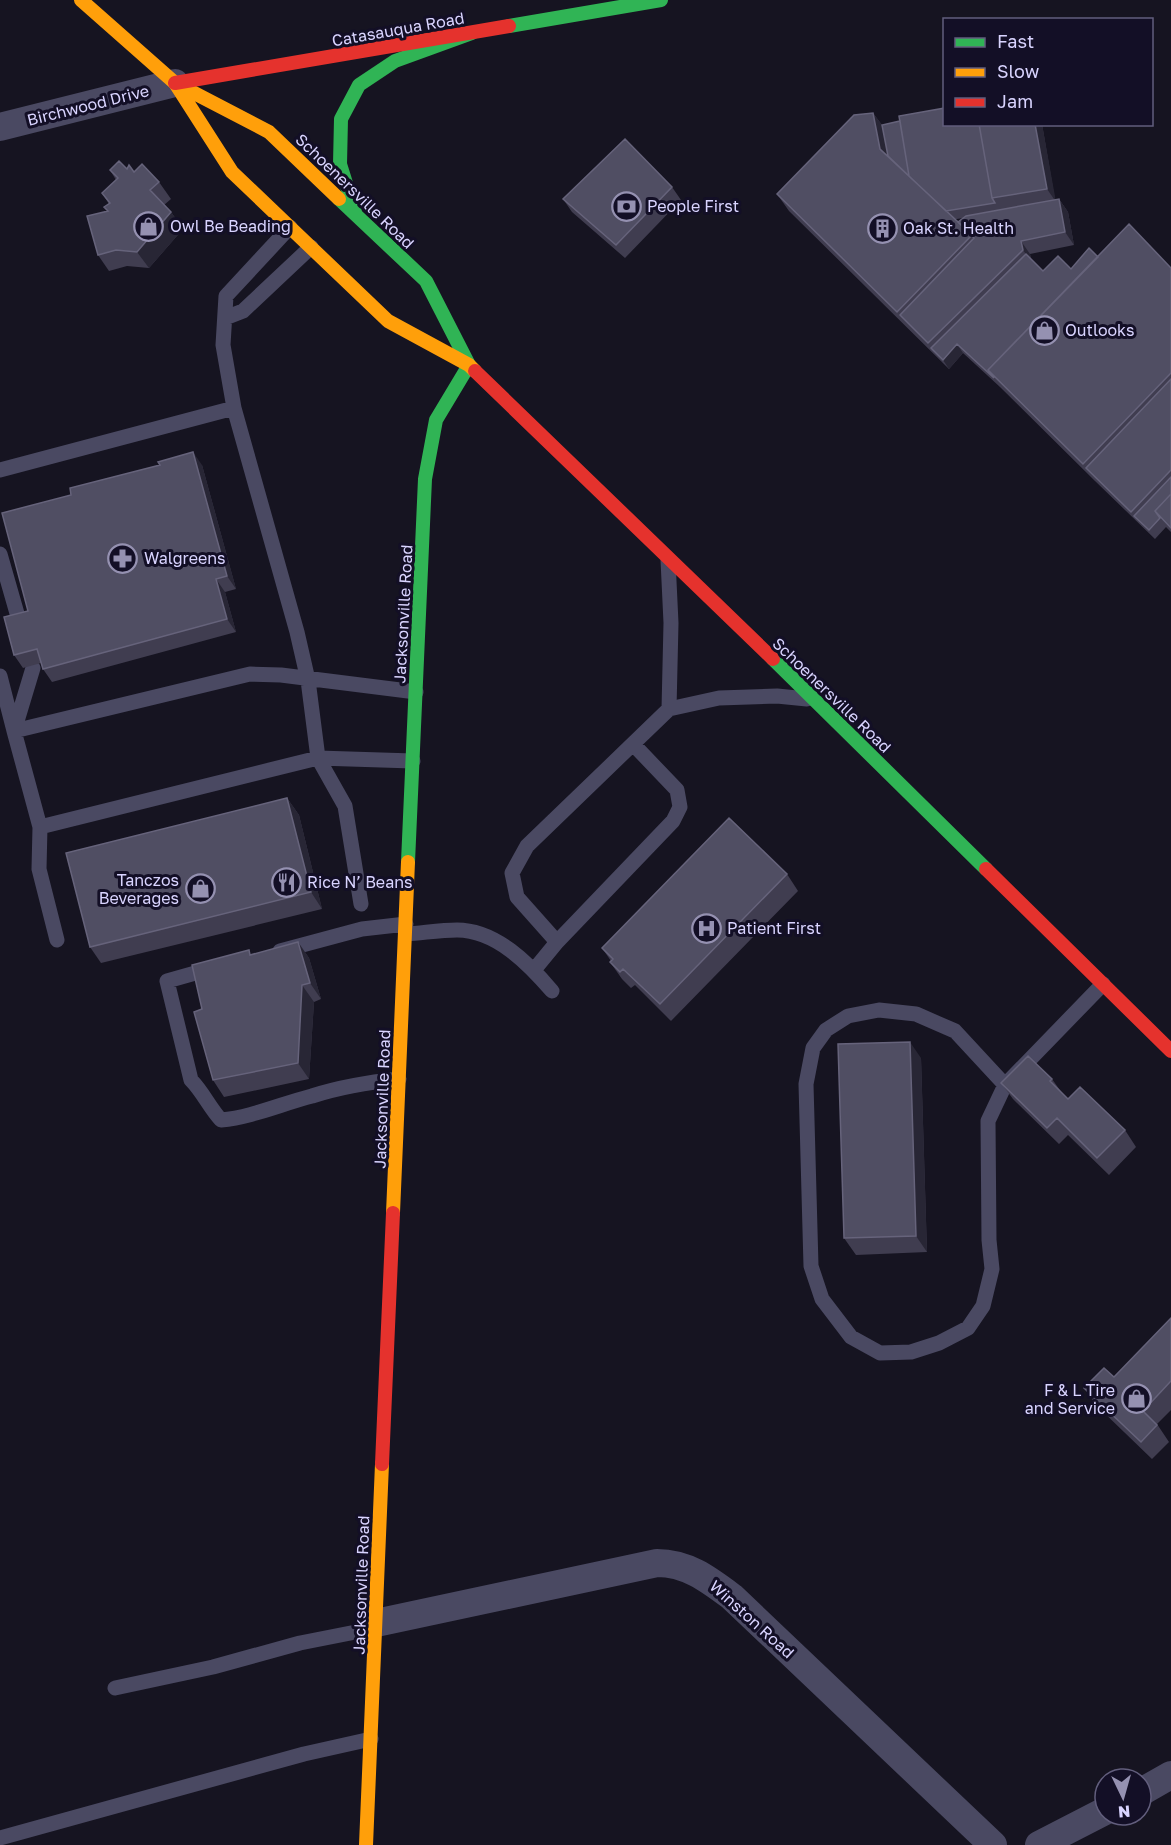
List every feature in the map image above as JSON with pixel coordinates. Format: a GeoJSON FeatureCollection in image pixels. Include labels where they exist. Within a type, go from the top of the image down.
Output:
{"type":"FeatureCollection","features":[{"type":"Feature","properties":{"kind":"main road","name":"Schoenersville Road"},"geometry":{"type":"LineString","coordinates":[[81,0],[175,83],[269,132],[426,281],[469,365]]}},
{"type":"Feature","properties":{"kind":"main road","name":"Catasauqua Road"},"geometry":{"type":"LineString","coordinates":[[175,83],[661,0]]}},
{"type":"Feature","properties":{"kind":"main road"},"geometry":{"type":"LineString","coordinates":[[356,214],[340,164],[341,119],[359,85],[395,61],[472,33]]}},
{"type":"Feature","properties":{"kind":"main road","name":"Schoenersville Road"},"geometry":{"type":"LineString","coordinates":[[175,83],[232,172],[388,321],[469,365],[652,540],[1171,1051]]}},
{"type":"Feature","properties":{"kind":"main road","name":"Jacksonville Road"},"geometry":{"type":"LineString","coordinates":[[366,1845],[425,479],[436,420],[469,365]]}},
{"type":"Feature","properties":{"kind":"street","name":"Birchwood Drive"},"geometry":{"type":"LineString","coordinates":[[0,127],[175,83]]}},
{"type":"Feature","properties":{"kind":"street","name":"Winston Road"},"geometry":{"type":"LineString","coordinates":[[376,1625],[657,1563],[672,1563],[702,1574],[732,1597],[993,1845]]}},
{"type":"Feature","properties":{"kind":"street"},"geometry":{"type":"LineString","coordinates":[[1153,1785],[1171,1775]]}},
{"type":"Feature","properties":{"kind":"street"},"geometry":{"type":"LineString","coordinates":[[1039,1845],[1093,1817]]}},
{"type":"Feature","properties":{"kind":"lane"},"geometry":{"type":"LineString","coordinates":[[290,227],[226,296],[223,345],[234,408],[297,632],[308,680],[318,758],[345,806],[361,904]]}},
{"type":"Feature","properties":{"kind":"lane"},"geometry":{"type":"LineString","coordinates":[[225,318],[243,311],[311,247]]}},
{"type":"Feature","properties":{"kind":"lane"},"geometry":{"type":"LineString","coordinates":[[0,470],[234,408]]}},
{"type":"Feature","properties":{"kind":"lane"},"geometry":{"type":"LineString","coordinates":[[0,554],[20,624]]}},
{"type":"Feature","properties":{"kind":"lane"},"geometry":{"type":"LineString","coordinates":[[668,557],[671,623],[669,709]]}},
{"type":"Feature","properties":{"kind":"lane"},"geometry":{"type":"LineString","coordinates":[[15,731],[33,668]]}},
{"type":"Feature","properties":{"kind":"lane"},"geometry":{"type":"LineString","coordinates":[[15,731],[250,674],[281,675],[416,692]]}},
{"type":"Feature","properties":{"kind":"lane"},"geometry":{"type":"LineString","coordinates":[[0,676],[40,827],[39,868],[57,940]]}},
{"type":"Feature","properties":{"kind":"lane"},"geometry":{"type":"LineString","coordinates":[[557,942],[517,897],[512,873],[527,846],[669,709],[719,698],[777,696],[813,699]]}},
{"type":"Feature","properties":{"kind":"lane"},"geometry":{"type":"LineString","coordinates":[[534,970],[557,942],[673,821],[680,807],[677,790],[633,744]]}},
{"type":"Feature","properties":{"kind":"lane"},"geometry":{"type":"LineString","coordinates":[[40,827],[318,758],[413,761]]}},
{"type":"Feature","properties":{"kind":"lane"},"geometry":{"type":"LineString","coordinates":[[264,955],[362,929],[459,930],[487,936],[529,964],[552,991]]}},
{"type":"Feature","properties":{"kind":"lane"},"geometry":{"type":"LineString","coordinates":[[231,964],[167,981],[191,1080],[202,1091],[208,1105],[221,1120],[237,1118],[313,1095],[364,1083],[399,1078]]}},
{"type":"Feature","properties":{"kind":"lane"},"geometry":{"type":"LineString","coordinates":[[1005,1085],[955,1031],[916,1014],[879,1010],[848,1016],[826,1030],[813,1048],[806,1084],[811,1266],[822,1299],[851,1337],[880,1353],[911,1352],[939,1343],[968,1328],[983,1306],[992,1269],[988,1122],[1005,1085],[1103,984]]}},
{"type":"Feature","properties":{"kind":"lane"},"geometry":{"type":"LineString","coordinates":[[115,1688],[213,1667],[376,1625]]}},
{"type":"Feature","properties":{"kind":"lane"},"geometry":{"type":"LineString","coordinates":[[0,1838],[303,1754],[371,1739]]}},
{"type":"Feature","properties":{"kind":"building"},"geometry":{"type":"Polygon","coordinates":[[[943,108],[943,126],[979,126],[992,198],[995,203],[946,211],[909,176],[899,116],[943,108]]]}},
{"type":"Feature","properties":{"kind":"building","name":"Oak St. Health"},"geometry":{"type":"Polygon","coordinates":[[[873,113],[880,149],[972,235],[897,312],[777,194],[854,115],[873,113]]]}},
{"type":"Feature","properties":{"kind":"building"},"geometry":{"type":"Polygon","coordinates":[[[900,121],[909,176],[888,156],[882,125],[900,121]]]}},
{"type":"Feature","properties":{"kind":"building"},"geometry":{"type":"Polygon","coordinates":[[[979,126],[1035,126],[1047,189],[992,198],[979,126]]]}},
{"type":"Feature","properties":{"kind":"building","name":"People First"},"geometry":{"type":"Polygon","coordinates":[[[625,139],[672,187],[616,245],[563,199],[625,139]]]}},
{"type":"Feature","properties":{"kind":"building","name":"Owl Be Beading"},"geometry":{"type":"Polygon","coordinates":[[[119,161],[127,169],[129,165],[134,172],[142,164],[159,182],[150,190],[171,212],[137,252],[116,250],[98,255],[87,216],[108,211],[104,207],[110,203],[102,193],[118,178],[110,170],[119,161]]]}},
{"type":"Feature","properties":{"kind":"building"},"geometry":{"type":"Polygon","coordinates":[[[1059,199],[1065,232],[1021,241],[1023,250],[928,343],[900,315],[974,238],[958,222],[966,216],[1059,199]]]}},
{"type":"Feature","properties":{"kind":"building"},"geometry":{"type":"Polygon","coordinates":[[[1129,224],[1171,268],[1171,373],[1083,464],[988,370],[1129,224]]]}},
{"type":"Feature","properties":{"kind":"building"},"geometry":{"type":"Polygon","coordinates":[[[1089,248],[1098,257],[988,370],[994,378],[957,344],[943,360],[931,348],[1026,254],[1043,271],[1058,256],[1071,269],[1089,248]]]}},
{"type":"Feature","properties":{"kind":"building"},"geometry":{"type":"Polygon","coordinates":[[[1171,379],[1171,470],[1131,512],[1086,468],[1171,379]]]}},
{"type":"Feature","properties":{"kind":"building","name":"Walgreens"},"geometry":{"type":"Polygon","coordinates":[[[193,452],[227,576],[216,579],[227,619],[43,669],[37,649],[14,655],[4,617],[28,611],[2,513],[71,495],[70,488],[160,465],[158,462],[193,452]]]}},
{"type":"Feature","properties":{"kind":"building"},"geometry":{"type":"Polygon","coordinates":[[[1171,477],[1171,494],[1155,511],[1160,518],[1149,530],[1134,516],[1171,477]]]}},
{"type":"Feature","properties":{"kind":"building"},"geometry":{"type":"Polygon","coordinates":[[[1171,494],[1171,528],[1155,511],[1171,494]]]}},
{"type":"Feature","properties":{"kind":"building","name":"Tanczos Beverages"},"geometry":{"type":"Polygon","coordinates":[[[287,798],[311,892],[90,947],[66,853],[287,798]]]}},
{"type":"Feature","properties":{"kind":"building","name":"Patient First"},"geometry":{"type":"Polygon","coordinates":[[[729,818],[787,874],[660,1004],[623,969],[620,972],[610,962],[613,959],[602,948],[729,818]]]}},
{"type":"Feature","properties":{"kind":"building"},"geometry":{"type":"Polygon","coordinates":[[[298,942],[310,983],[302,985],[298,1063],[213,1080],[194,1012],[202,1009],[192,965],[249,950],[250,955],[298,942]]]}},
{"type":"Feature","properties":{"kind":"building"},"geometry":{"type":"Polygon","coordinates":[[[910,1042],[916,1236],[844,1238],[838,1044],[910,1042]]]}},
{"type":"Feature","properties":{"kind":"building"},"geometry":{"type":"Polygon","coordinates":[[[1028,1056],[1052,1079],[1050,1081],[1068,1099],[1080,1087],[1125,1130],[1097,1158],[1057,1118],[1047,1128],[1001,1083],[1028,1056]]]}},
{"type":"Feature","properties":{"kind":"building"},"geometry":{"type":"Polygon","coordinates":[[[1171,1318],[1171,1381],[1143,1411],[1157,1425],[1141,1442],[1084,1388],[1104,1368],[1114,1377],[1171,1318]]]}},
{"type":"Feature","properties":{"kind":"traffic: fast"},"geometry":{"type":"LineString","coordinates":[[509,26],[661,0]]}},
{"type":"Feature","properties":{"kind":"traffic: fast"},"geometry":{"type":"LineString","coordinates":[[355,212],[340,164],[341,119],[359,85],[395,61],[472,33]]}},
{"type":"Feature","properties":{"kind":"traffic: fast"},"geometry":{"type":"LineString","coordinates":[[339,199],[426,281],[469,365]]}},
{"type":"Feature","properties":{"kind":"traffic: fast"},"geometry":{"type":"LineString","coordinates":[[408,862],[425,479],[436,420],[469,365]]}},
{"type":"Feature","properties":{"kind":"traffic: fast"},"geometry":{"type":"LineString","coordinates":[[773,659],[986,869]]}},
{"type":"Feature","properties":{"kind":"traffic: slow"},"geometry":{"type":"LineString","coordinates":[[81,0],[175,83],[269,132],[339,199]]}},
{"type":"Feature","properties":{"kind":"traffic: slow"},"geometry":{"type":"LineString","coordinates":[[175,83],[232,172],[388,321],[469,365],[475,371]]}},
{"type":"Feature","properties":{"kind":"traffic: slow"},"geometry":{"type":"LineString","coordinates":[[393,1213],[408,862]]}},
{"type":"Feature","properties":{"kind":"traffic: slow"},"geometry":{"type":"LineString","coordinates":[[366,1845],[382,1464]]}},
{"type":"Feature","properties":{"kind":"traffic: jam"},"geometry":{"type":"LineString","coordinates":[[175,83],[509,26]]}},
{"type":"Feature","properties":{"kind":"traffic: jam"},"geometry":{"type":"LineString","coordinates":[[475,371],[773,659]]}},
{"type":"Feature","properties":{"kind":"traffic: jam"},"geometry":{"type":"LineString","coordinates":[[986,869],[1171,1051]]}},
{"type":"Feature","properties":{"kind":"traffic: jam"},"geometry":{"type":"LineString","coordinates":[[382,1464],[393,1213]]}},
{"type":"Feature","properties":{"kind":"place","name":"People First"},"geometry":{"type":"Point","coordinates":[626,206]}},
{"type":"Feature","properties":{"kind":"place","name":"Owl Be Beading"},"geometry":{"type":"Point","coordinates":[149,226]}},
{"type":"Feature","properties":{"kind":"place","name":"Oak St. Health"},"geometry":{"type":"Point","coordinates":[882,228]}},
{"type":"Feature","properties":{"kind":"place","name":"Outlooks"},"geometry":{"type":"Point","coordinates":[1044,330]}},
{"type":"Feature","properties":{"kind":"place","name":"Walgreens"},"geometry":{"type":"Point","coordinates":[123,558]}},
{"type":"Feature","properties":{"kind":"place","name":"Rice N’ Beans"},"geometry":{"type":"Point","coordinates":[286,882]}},
{"type":"Feature","properties":{"kind":"place","name":"Tanczos Beverages"},"geometry":{"type":"Point","coordinates":[200,889]}},
{"type":"Feature","properties":{"kind":"place","name":"Patient First"},"geometry":{"type":"Point","coordinates":[706,928]}},
{"type":"Feature","properties":{"kind":"place","name":"F & L Tire and Service"},"geometry":{"type":"Point","coordinates":[1136,1399]}}]}
